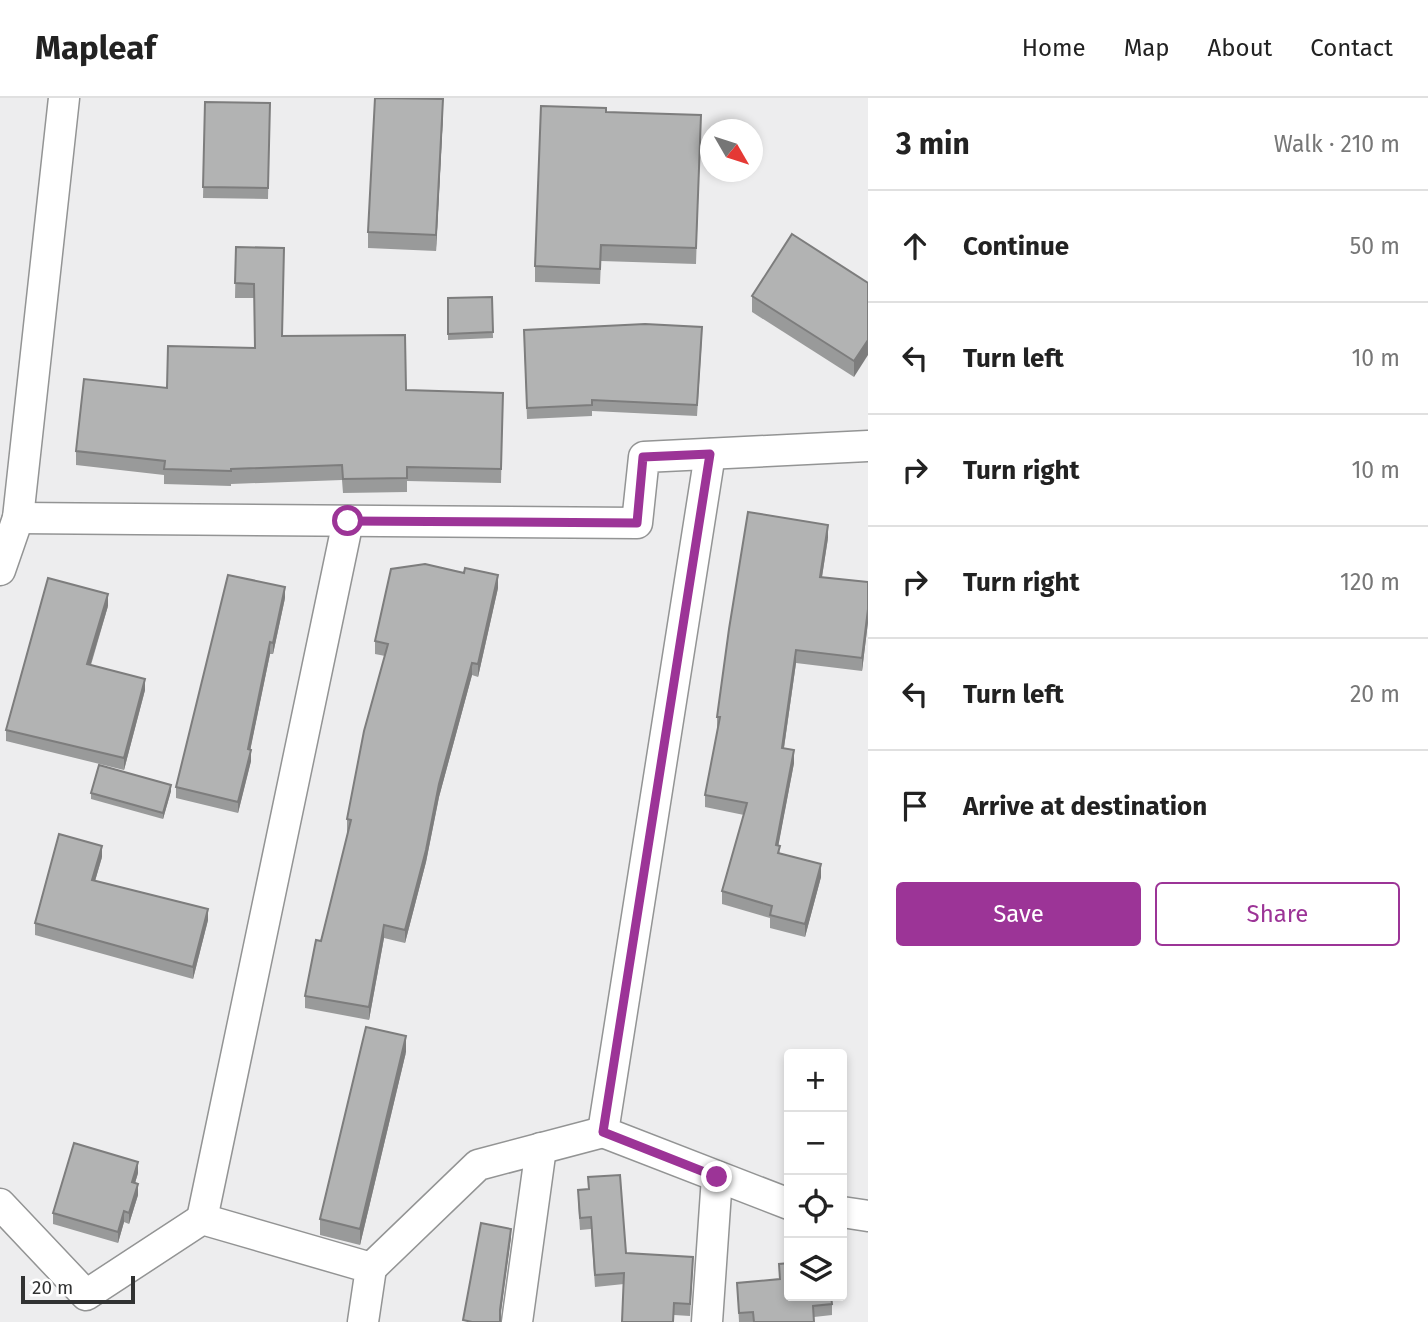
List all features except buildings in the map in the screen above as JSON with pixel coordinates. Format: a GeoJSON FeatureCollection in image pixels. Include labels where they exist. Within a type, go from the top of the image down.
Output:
{"type":"FeatureCollection","features":[{"type":"Feature","properties":{"kind":"street"},"geometry":{"type":"LineString","coordinates":[[0,569],[18,518],[64,98]]}},
{"type":"Feature","properties":{"kind":"street"},"geometry":{"type":"LineString","coordinates":[[18,518],[637,523],[643,457],[868,446]]}},
{"type":"Feature","properties":{"kind":"street"},"geometry":{"type":"LineString","coordinates":[[603,1132],[710,454]]}},
{"type":"Feature","properties":{"kind":"street"},"geometry":{"type":"LineString","coordinates":[[0,1204],[86,1295],[202,1219],[348,521]]}},
{"type":"Feature","properties":{"kind":"street"},"geometry":{"type":"LineString","coordinates":[[363,1322],[371,1268],[478,1165],[603,1132],[784,1202]]}},
{"type":"Feature","properties":{"kind":"street"},"geometry":{"type":"LineString","coordinates":[[517,1322],[541,1149]]}},
{"type":"Feature","properties":{"kind":"street"},"geometry":{"type":"LineString","coordinates":[[707,1322],[717,1177]]}},
{"type":"Feature","properties":{"kind":"street"},"geometry":{"type":"LineString","coordinates":[[847,1213],[868,1216]]}},
{"type":"Feature","properties":{"kind":"street"},"geometry":{"type":"LineString","coordinates":[[202,1219],[371,1268]]}},
{"type":"Feature","properties":{"kind":"route"},"geometry":{"type":"LineString","coordinates":[[348,521],[637,523],[643,457],[710,454],[603,1132],[717,1177]]}}]}
